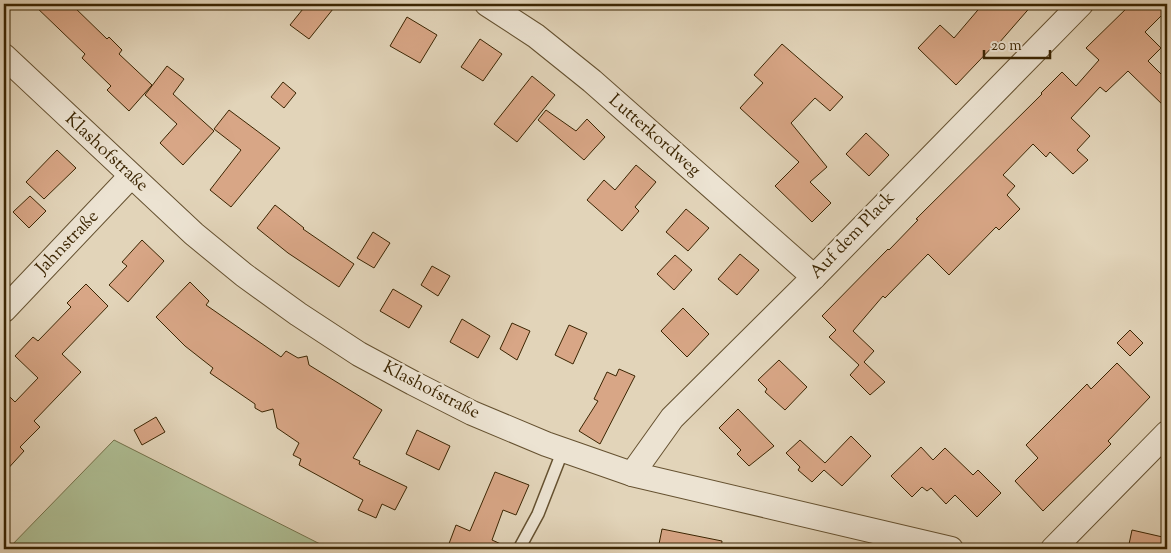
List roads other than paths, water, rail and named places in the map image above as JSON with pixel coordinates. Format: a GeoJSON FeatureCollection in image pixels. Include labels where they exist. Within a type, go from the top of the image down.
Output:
{"type":"FeatureCollection","features":[{"type":"Feature","properties":{"kind":"street","name":"Lutterkordweg"},"geometry":{"type":"LineString","coordinates":[[487,4],[536,36],[592,81],[814,277]]}},
{"type":"Feature","properties":{"kind":"street","name":"Auf dem Plack"},"geometry":{"type":"LineString","coordinates":[[632,474],[672,418],[814,277],[1081,4]]}},
{"type":"Feature","properties":{"kind":"street","name":"Klashofstraße"},"geometry":{"type":"LineString","coordinates":[[4,56],[194,234],[244,275],[298,314],[359,354],[413,383],[472,413],[563,450],[632,474],[951,549]]}},
{"type":"Feature","properties":{"kind":"street","name":"Jahnstraße"},"geometry":{"type":"LineString","coordinates":[[4,310],[131,176]]}},
{"type":"Feature","properties":{"kind":"street"},"geometry":{"type":"LineString","coordinates":[[1053,549],[1167,433]]}},
{"type":"Feature","properties":{"kind":"lane"},"geometry":{"type":"LineString","coordinates":[[519,549],[538,514],[563,450]]}}]}
